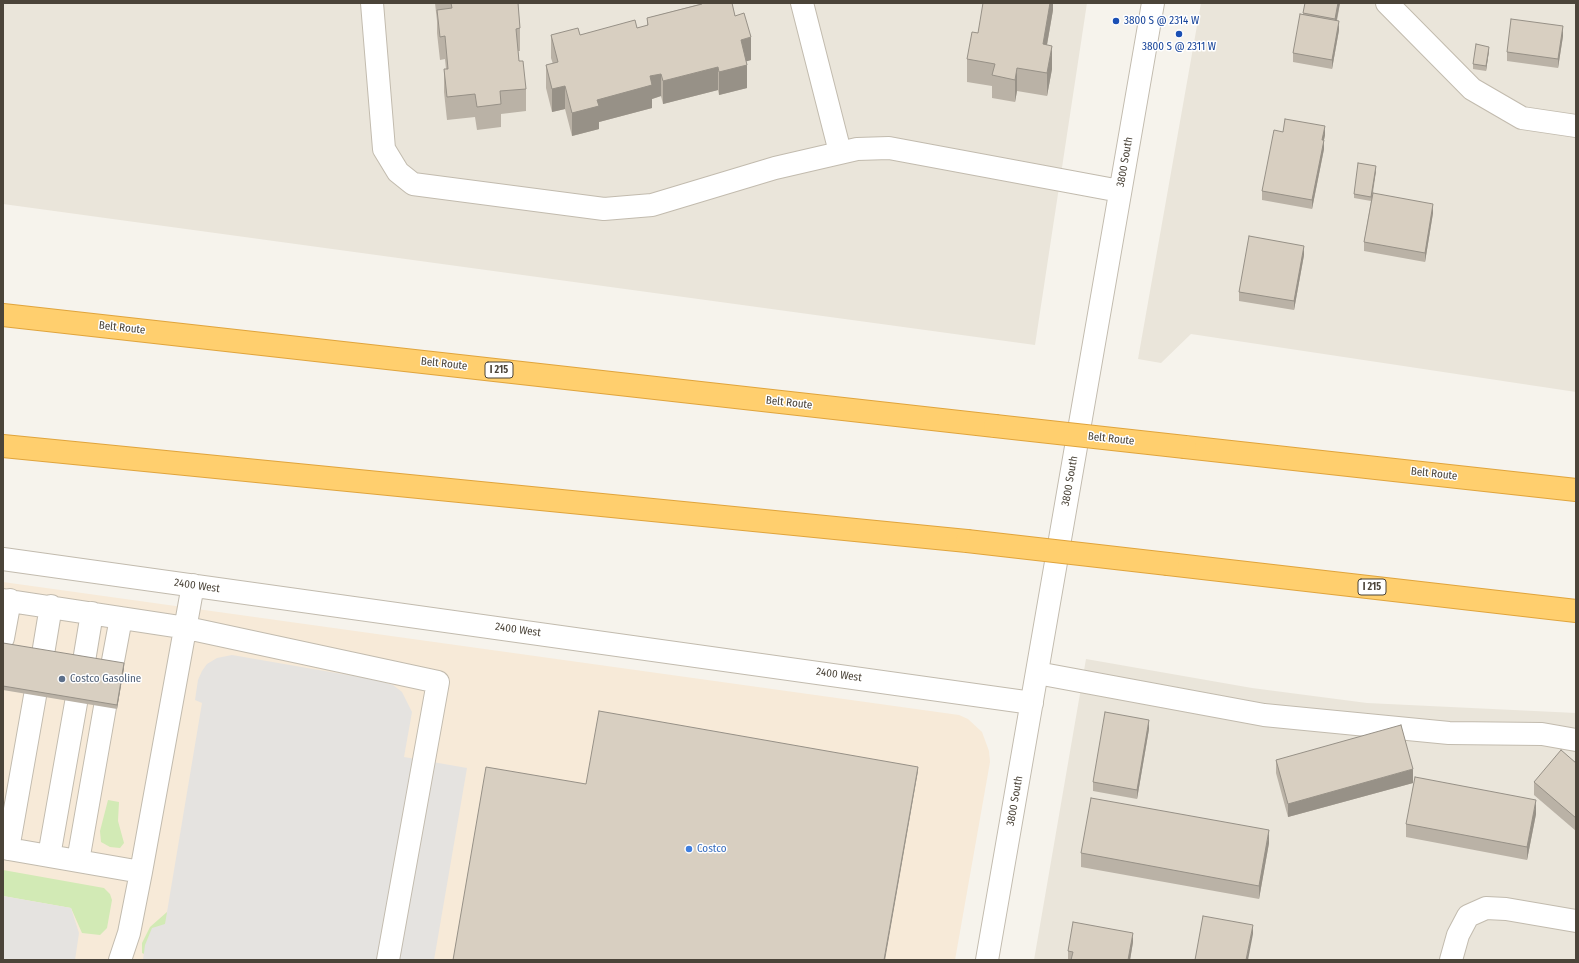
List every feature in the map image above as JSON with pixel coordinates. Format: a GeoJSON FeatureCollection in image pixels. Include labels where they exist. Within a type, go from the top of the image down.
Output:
{"type":"FeatureCollection","features":[{"type":"Feature","properties":{"kind":"highway","name":"Belt Route"},"geometry":{"type":"LineString","coordinates":[[3,315],[1576,490]]}},
{"type":"Feature","properties":{"kind":"highway","name":"I 215"},"geometry":{"type":"LineString","coordinates":[[3,446],[967,541],[1576,611]]}},
{"type":"Feature","properties":{"kind":"street"},"geometry":{"type":"LineString","coordinates":[[372,3],[384,149],[398,172],[413,184],[604,209],[632,207],[652,205],[775,168],[857,148],[889,148],[1120,190]]}},
{"type":"Feature","properties":{"kind":"street"},"geometry":{"type":"LineString","coordinates":[[802,3],[840,152]]}},
{"type":"Feature","properties":{"kind":"street","name":"3800 South"},"geometry":{"type":"LineString","coordinates":[[987,960],[1153,3]]}},
{"type":"Feature","properties":{"kind":"street"},"geometry":{"type":"LineString","coordinates":[[1387,3],[1472,88],[1522,118],[1576,126]]}},
{"type":"Feature","properties":{"kind":"street","name":"2400 West"},"geometry":{"type":"LineString","coordinates":[[3,559],[1032,703]]}},
{"type":"Feature","properties":{"kind":"street"},"geometry":{"type":"LineString","coordinates":[[120,960],[129,933],[141,872],[187,628],[193,585]]}},
{"type":"Feature","properties":{"kind":"street"},"geometry":{"type":"LineString","coordinates":[[3,638],[6,600],[187,628],[438,682],[388,960]]}},
{"type":"Feature","properties":{"kind":"street"},"geometry":{"type":"LineString","coordinates":[[43,654],[51,606]]}},
{"type":"Feature","properties":{"kind":"street"},"geometry":{"type":"LineString","coordinates":[[84,661],[92,613]]}},
{"type":"Feature","properties":{"kind":"street"},"geometry":{"type":"LineString","coordinates":[[112,666],[121,618]]}},
{"type":"Feature","properties":{"kind":"street"},"geometry":{"type":"LineString","coordinates":[[1037,673],[1264,715],[1449,733],[1542,734],[1576,740]]}},
{"type":"Feature","properties":{"kind":"street"},"geometry":{"type":"LineString","coordinates":[[35,696],[6,848],[141,872]]}},
{"type":"Feature","properties":{"kind":"street"},"geometry":{"type":"LineString","coordinates":[[49,856],[76,703]]}},
{"type":"Feature","properties":{"kind":"street"},"geometry":{"type":"LineString","coordinates":[[78,861],[105,707]]}},
{"type":"Feature","properties":{"kind":"street"},"geometry":{"type":"LineString","coordinates":[[1451,960],[1458,935],[1468,916],[1486,908],[1576,921]]}},
{"type":"Feature","properties":{"kind":"shaded area"},"geometry":{"type":"Polygon","coordinates":[[[3,3],[1087,3],[1035,345],[3,204],[3,3]]]}},
{"type":"Feature","properties":{"kind":"shaded area"},"geometry":{"type":"Polygon","coordinates":[[[1201,3],[1576,3],[1576,392],[1191,334],[1161,363],[1138,359],[1201,3]]]}},
{"type":"Feature","properties":{"kind":"shaded area"},"geometry":{"type":"Polygon","coordinates":[[[3,582],[959,715],[968,719],[982,732],[989,751],[990,762],[955,960],[3,960],[3,582]]]}},
{"type":"Feature","properties":{"kind":"shaded area"},"geometry":{"type":"Polygon","coordinates":[[[232,655],[377,680],[393,685],[402,692],[412,712],[404,757],[467,768],[434,960],[143,960],[145,945],[152,928],[165,924],[202,703],[195,700],[198,680],[207,664],[217,658],[232,655]]]}},
{"type":"Feature","properties":{"kind":"shaded area"},"geometry":{"type":"Polygon","coordinates":[[[1086,659],[1252,688],[1367,703],[1576,713],[1576,960],[1034,960],[1086,659]]]}},
{"type":"Feature","properties":{"kind":"shaded area"},"geometry":{"type":"Polygon","coordinates":[[[3,896],[71,908],[79,933],[75,960],[3,960],[3,896]]]}},
{"type":"Feature","properties":{"kind":"green space"},"geometry":{"type":"Polygon","coordinates":[[[108,800],[119,802],[118,821],[124,843],[120,848],[110,847],[101,842],[100,831],[108,800]]]}},
{"type":"Feature","properties":{"kind":"green space"},"geometry":{"type":"Polygon","coordinates":[[[3,870],[104,888],[110,894],[112,900],[107,928],[100,935],[82,933],[71,908],[3,896],[3,870]]]}},
{"type":"Feature","properties":{"kind":"green space"},"geometry":{"type":"Polygon","coordinates":[[[175,910],[144,954],[142,953],[142,943],[150,927],[167,912],[175,910]]]}},
{"type":"Feature","properties":{"kind":"building"},"geometry":{"type":"Polygon","coordinates":[[[451,3],[518,3],[520,28],[516,29],[519,61],[523,61],[526,89],[500,91],[501,104],[477,107],[475,94],[447,97],[444,69],[448,69],[445,36],[440,37],[437,10],[452,8],[451,3]]]}},
{"type":"Feature","properties":{"kind":"building"},"geometry":{"type":"Polygon","coordinates":[[[702,3],[732,3],[735,16],[744,13],[751,37],[741,40],[747,65],[719,72],[718,67],[663,81],[661,74],[650,76],[652,85],[597,100],[599,106],[572,113],[565,86],[552,89],[546,65],[558,62],[551,35],[578,28],[580,35],[635,20],[637,28],[648,25],[647,18],[702,3]]]}},
{"type":"Feature","properties":{"kind":"building"},"geometry":{"type":"Polygon","coordinates":[[[983,3],[1050,3],[1043,44],[1052,46],[1047,73],[1017,68],[1015,80],[992,75],[995,64],[967,59],[972,32],[978,33],[983,3]]]}},
{"type":"Feature","properties":{"kind":"building"},"geometry":{"type":"Polygon","coordinates":[[[1305,3],[1338,3],[1335,19],[1303,13],[1305,3]]]}},
{"type":"Feature","properties":{"kind":"building"},"geometry":{"type":"Polygon","coordinates":[[[1300,14],[1339,21],[1332,60],[1293,53],[1300,14]]]}},
{"type":"Feature","properties":{"kind":"building"},"geometry":{"type":"Polygon","coordinates":[[[1511,19],[1563,26],[1558,59],[1507,52],[1511,19]]]}},
{"type":"Feature","properties":{"kind":"building"},"geometry":{"type":"Polygon","coordinates":[[[1476,44],[1489,47],[1486,66],[1473,64],[1476,44]]]}},
{"type":"Feature","properties":{"kind":"building"},"geometry":{"type":"Polygon","coordinates":[[[1285,119],[1325,126],[1322,140],[1324,140],[1312,200],[1262,191],[1274,130],[1283,132],[1285,119]]]}},
{"type":"Feature","properties":{"kind":"building"},"geometry":{"type":"Polygon","coordinates":[[[1358,163],[1376,166],[1371,197],[1354,194],[1358,163]]]}},
{"type":"Feature","properties":{"kind":"building"},"geometry":{"type":"Polygon","coordinates":[[[1373,193],[1433,204],[1425,253],[1364,242],[1373,193]]]}},
{"type":"Feature","properties":{"kind":"building"},"geometry":{"type":"Polygon","coordinates":[[[1249,236],[1304,246],[1294,301],[1239,292],[1249,236]]]}},
{"type":"Feature","properties":{"kind":"building","name":"Costco Gasoline"},"geometry":{"type":"Polygon","coordinates":[[[3,643],[124,663],[117,705],[3,686],[3,643]]]}},
{"type":"Feature","properties":{"kind":"building","name":"Costco"},"geometry":{"type":"Polygon","coordinates":[[[599,711],[918,767],[884,960],[453,960],[486,767],[586,784],[599,711]]]}},
{"type":"Feature","properties":{"kind":"building"},"geometry":{"type":"Polygon","coordinates":[[[1105,712],[1149,720],[1137,790],[1093,782],[1105,712]]]}},
{"type":"Feature","properties":{"kind":"building"},"geometry":{"type":"Polygon","coordinates":[[[1401,725],[1413,769],[1288,804],[1276,760],[1401,725]]]}},
{"type":"Feature","properties":{"kind":"building"},"geometry":{"type":"Polygon","coordinates":[[[1561,750],[1576,763],[1576,818],[1534,782],[1561,750]]]}},
{"type":"Feature","properties":{"kind":"building"},"geometry":{"type":"Polygon","coordinates":[[[1415,777],[1536,800],[1527,847],[1406,824],[1415,777]]]}},
{"type":"Feature","properties":{"kind":"building"},"geometry":{"type":"Polygon","coordinates":[[[1091,798],[1269,830],[1259,886],[1081,853],[1091,798]]]}},
{"type":"Feature","properties":{"kind":"building"},"geometry":{"type":"Polygon","coordinates":[[[1203,916],[1253,925],[1246,960],[1195,960],[1203,916]]]}},
{"type":"Feature","properties":{"kind":"building"},"geometry":{"type":"Polygon","coordinates":[[[1073,922],[1133,933],[1128,960],[1071,960],[1073,952],[1068,951],[1073,922]]]}},
{"type":"Feature","properties":{"kind":"place","name":"3800 S @ 2314 W"},"geometry":{"type":"Point","coordinates":[1116,21]}},
{"type":"Feature","properties":{"kind":"place","name":"3800 S @ 2311 W"},"geometry":{"type":"Point","coordinates":[1179,34]}},
{"type":"Feature","properties":{"kind":"place","name":"Costco Gasoline"},"geometry":{"type":"Point","coordinates":[62,679]}},
{"type":"Feature","properties":{"kind":"place","name":"Costco"},"geometry":{"type":"Point","coordinates":[689,849]}}]}
